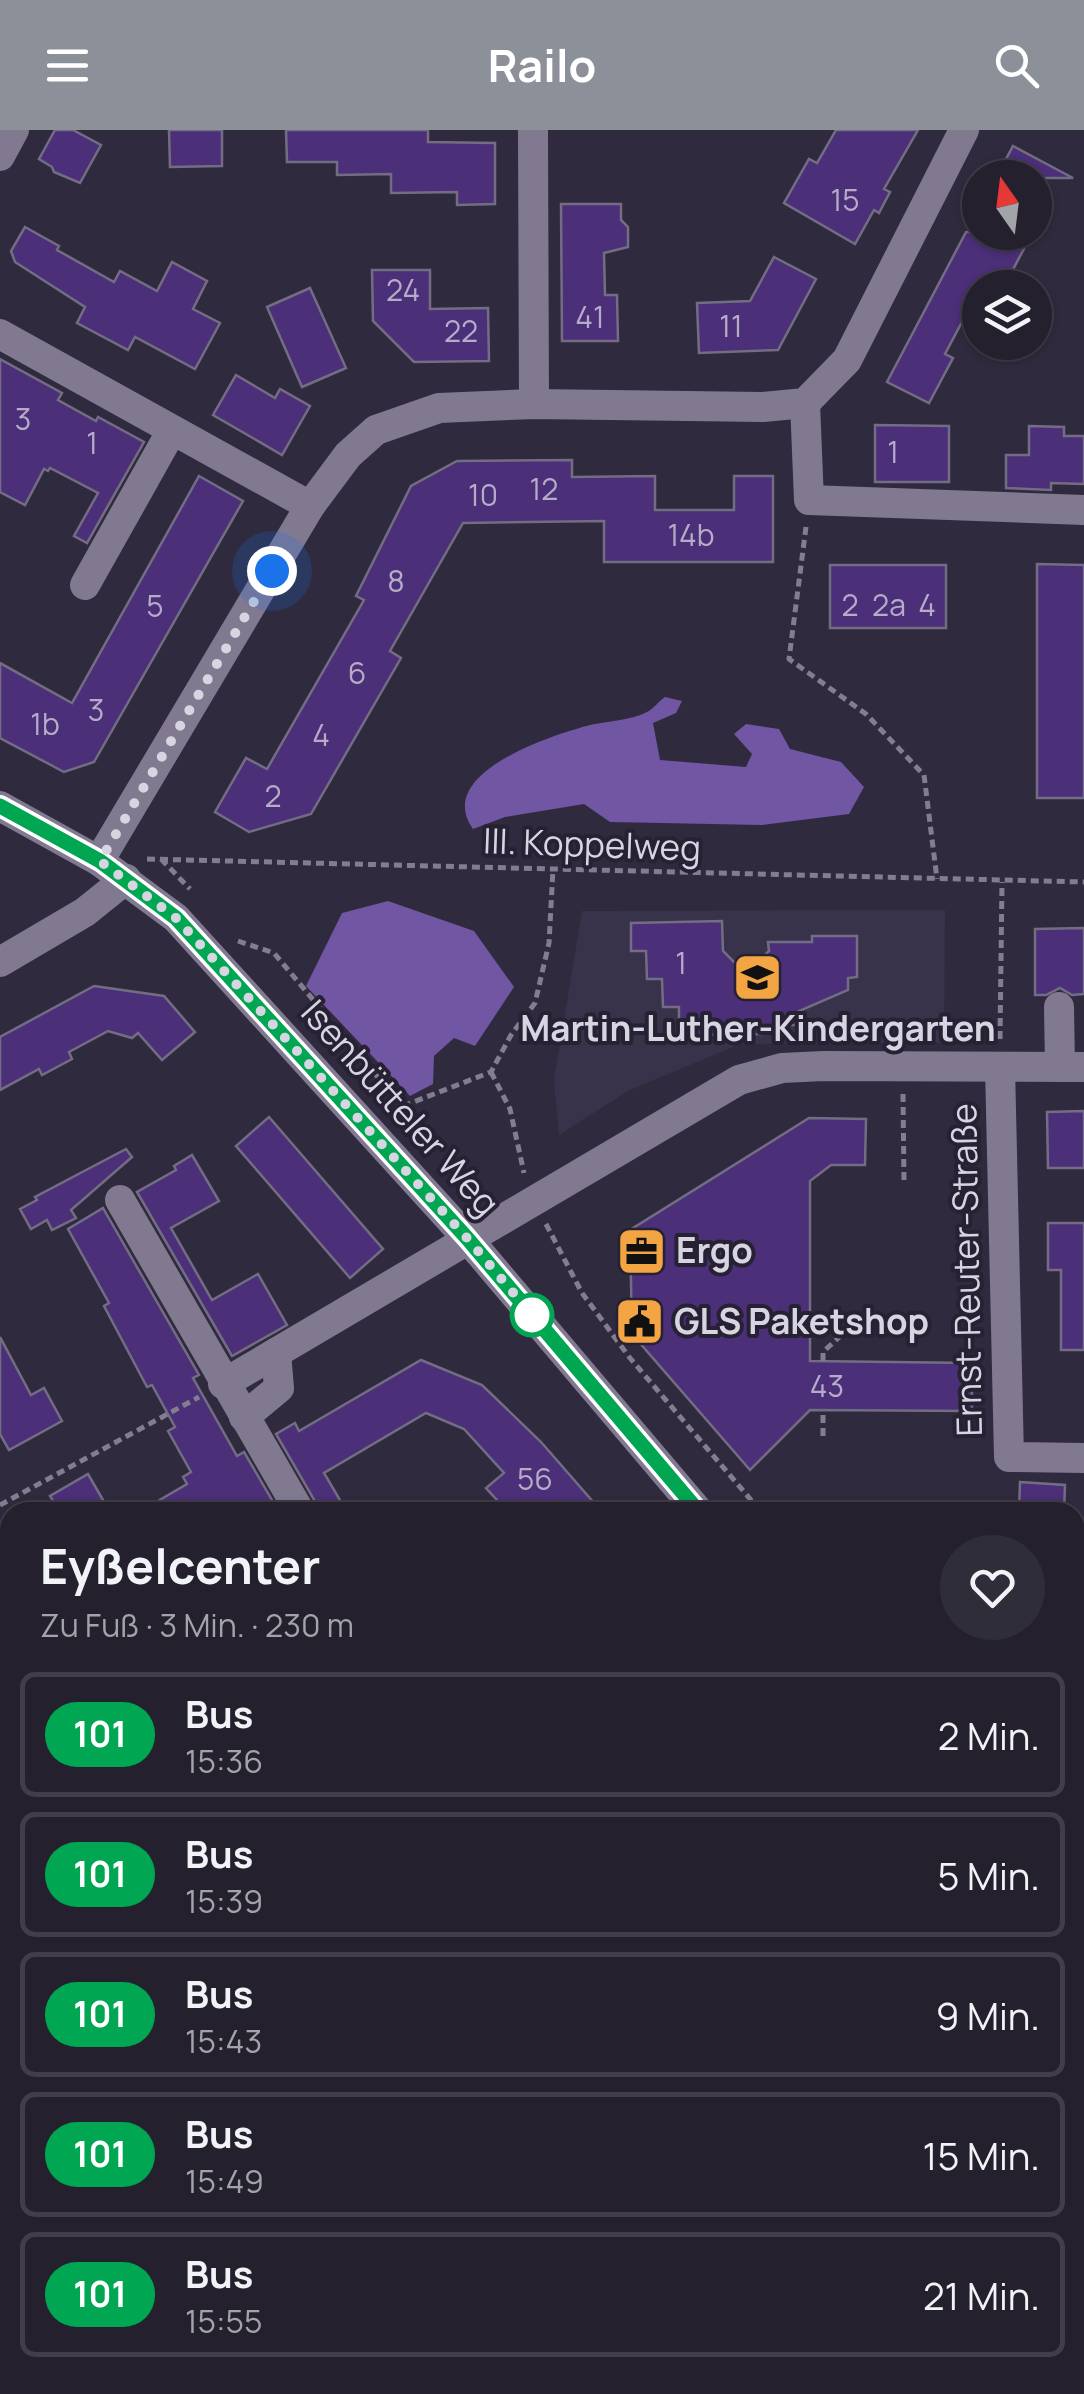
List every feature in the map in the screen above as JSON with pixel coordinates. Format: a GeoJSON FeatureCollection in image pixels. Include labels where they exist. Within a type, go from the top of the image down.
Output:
{"type":"FeatureCollection","features":[{"type":"Feature","properties":{"kind":"street"},"geometry":{"type":"LineString","coordinates":[[0,156],[14,130]]}},
{"type":"Feature","properties":{"kind":"street"},"geometry":{"type":"LineString","coordinates":[[532,130],[534,404]]}},
{"type":"Feature","properties":{"kind":"street"},"geometry":{"type":"LineString","coordinates":[[100,861],[310,506],[348,454],[376,430],[439,408],[534,404],[762,408],[805,403],[847,360],[964,130]]}},
{"type":"Feature","properties":{"kind":"street"},"geometry":{"type":"LineString","coordinates":[[0,334],[310,506]]}},
{"type":"Feature","properties":{"kind":"street"},"geometry":{"type":"LineString","coordinates":[[805,403],[809,500],[1084,510]]}},
{"type":"Feature","properties":{"kind":"street"},"geometry":{"type":"LineString","coordinates":[[86,585],[172,430]]}},
{"type":"Feature","properties":{"kind":"street","name":"Isenbütteler Weg"},"geometry":{"type":"LineString","coordinates":[[0,806],[100,861],[136,869],[467,1238],[691,1502]]}},
{"type":"Feature","properties":{"kind":"street"},"geometry":{"type":"LineString","coordinates":[[0,962],[85,912],[136,869]]}},
{"type":"Feature","properties":{"kind":"street"},"geometry":{"type":"LineString","coordinates":[[224,1384],[738,1080],[782,1068],[1072,1067],[1059,1007]]}},
{"type":"Feature","properties":{"kind":"street","name":"Ernst-Reuter-Straße"},"geometry":{"type":"LineString","coordinates":[[1000,1066],[1009,1457],[1084,1458]]}},
{"type":"Feature","properties":{"kind":"street"},"geometry":{"type":"LineString","coordinates":[[120,1200],[294,1502]]}},
{"type":"Feature","properties":{"kind":"street"},"geometry":{"type":"LineString","coordinates":[[244,1416],[279,1388],[276,1353]]}},
{"type":"Feature","properties":{"kind":"path"},"geometry":{"type":"LineString","coordinates":[[809,500],[789,659],[866,714],[924,776],[937,879]]}},
{"type":"Feature","properties":{"kind":"path"},"geometry":{"type":"LineString","coordinates":[[161,858],[200,900]]}},
{"type":"Feature","properties":{"kind":"path","name":"III. Koppelweg"},"geometry":{"type":"LineString","coordinates":[[136,869],[161,858],[1084,882]]}},
{"type":"Feature","properties":{"kind":"path"},"geometry":{"type":"LineString","coordinates":[[402,1106],[491,1072],[511,1035],[535,1003],[549,942],[554,869]]}},
{"type":"Feature","properties":{"kind":"path"},"geometry":{"type":"LineString","coordinates":[[1000,1066],[1002,882]]}},
{"type":"Feature","properties":{"kind":"path"},"geometry":{"type":"LineString","coordinates":[[226,928],[240,942],[274,953],[402,1106],[408,1131]]}},
{"type":"Feature","properties":{"kind":"path"},"geometry":{"type":"LineString","coordinates":[[902,1066],[904,1181]]}},
{"type":"Feature","properties":{"kind":"path"},"geometry":{"type":"LineString","coordinates":[[491,1072],[510,1109],[532,1199],[591,1306],[630,1358],[753,1502]]}},
{"type":"Feature","properties":{"kind":"path"},"geometry":{"type":"LineString","coordinates":[[823,1361],[823,1352],[849,1328]]}},
{"type":"Feature","properties":{"kind":"path"},"geometry":{"type":"LineString","coordinates":[[4,1502],[224,1384]]}},
{"type":"Feature","properties":{"kind":"path"},"geometry":{"type":"LineString","coordinates":[[823,1410],[823,1436]]}},
{"type":"Feature","properties":{"kind":"shaded area"},"geometry":{"type":"Polygon","coordinates":[[[665,697],[682,701],[676,713],[653,723],[660,760],[746,767],[752,754],[734,734],[746,724],[779,729],[790,749],[841,762],[864,787],[849,814],[762,825],[610,822],[584,804],[505,817],[473,829],[465,809],[469,791],[481,775],[500,761],[568,731],[640,715],[665,697]]]}},
{"type":"Feature","properties":{"kind":"shaded area"},"geometry":{"type":"Polygon","coordinates":[[[388,901],[474,931],[514,987],[475,1046],[454,1038],[434,1056],[433,1084],[410,1096],[306,986],[342,913],[388,901]]]}},
{"type":"Feature","properties":{"kind":"shaded area","name":"Martin-Luther-Kindergarten"},"geometry":{"type":"Polygon","coordinates":[[[945,910],[944,1043],[740,1044],[628,1091],[559,1135],[554,1081],[582,911],[945,910]]]}},
{"type":"Feature","properties":{"kind":"building"},"geometry":{"type":"Polygon","coordinates":[[[55,130],[73,130],[101,145],[80,183],[54,172],[39,159],[55,130]]]}},
{"type":"Feature","properties":{"kind":"building"},"geometry":{"type":"Polygon","coordinates":[[[169,130],[222,130],[222,166],[170,167],[169,130]]]}},
{"type":"Feature","properties":{"kind":"building"},"geometry":{"type":"Polygon","coordinates":[[[286,130],[428,130],[428,142],[495,143],[495,204],[457,205],[457,192],[391,193],[391,174],[337,175],[337,162],[287,162],[286,130]]]}},
{"type":"Feature","properties":{"kind":"building"},"geometry":{"type":"Polygon","coordinates":[[[836,130],[918,130],[884,189],[890,192],[879,213],[874,210],[855,244],[784,203],[809,159],[817,163],[836,130]]]}},
{"type":"Feature","properties":{"kind":"building"},"geometry":{"type":"Polygon","coordinates":[[[1013,146],[1039,160],[1006,160],[1013,146]]]}},
{"type":"Feature","properties":{"kind":"building"},"geometry":{"type":"Polygon","coordinates":[[[1052,167],[1073,178],[1052,178],[1052,167]]]}},
{"type":"Feature","properties":{"kind":"building"},"geometry":{"type":"Polygon","coordinates":[[[561,204],[621,204],[621,220],[628,227],[628,247],[604,253],[605,295],[617,295],[618,341],[562,341],[561,204]]]}},
{"type":"Feature","properties":{"kind":"building"},"geometry":{"type":"Polygon","coordinates":[[[25,227],[114,282],[120,271],[157,291],[172,262],[207,281],[193,309],[220,323],[195,369],[135,337],[128,350],[77,323],[85,307],[15,262],[11,251],[25,227]]]}},
{"type":"Feature","properties":{"kind":"building"},"geometry":{"type":"Polygon","coordinates":[[[962,240],[962,250],[1023,250],[1013,270],[962,270],[962,322],[945,354],[953,358],[929,403],[887,382],[962,240]]]}},
{"type":"Feature","properties":{"kind":"building"},"geometry":{"type":"Polygon","coordinates":[[[774,257],[816,279],[778,350],[699,353],[697,303],[750,301],[774,257]]]}},
{"type":"Feature","properties":{"kind":"building"},"geometry":{"type":"Polygon","coordinates":[[[372,270],[430,270],[430,309],[488,308],[489,361],[414,362],[373,321],[372,270]]]}},
{"type":"Feature","properties":{"kind":"building"},"geometry":{"type":"Polygon","coordinates":[[[310,288],[346,368],[302,387],[267,307],[310,288]]]}},
{"type":"Feature","properties":{"kind":"building"},"geometry":{"type":"Polygon","coordinates":[[[0,359],[62,393],[58,400],[144,442],[87,543],[74,536],[98,493],[50,468],[44,469],[25,505],[0,492],[0,359]]]}},
{"type":"Feature","properties":{"kind":"building"},"geometry":{"type":"Polygon","coordinates":[[[236,375],[275,398],[280,389],[310,406],[282,455],[213,415],[236,375]]]}},
{"type":"Feature","properties":{"kind":"building"},"geometry":{"type":"Polygon","coordinates":[[[875,425],[949,426],[949,482],[875,482],[875,425]]]}},
{"type":"Feature","properties":{"kind":"building"},"geometry":{"type":"Polygon","coordinates":[[[1029,426],[1064,427],[1064,436],[1084,436],[1084,484],[1051,483],[1051,490],[1006,488],[1006,455],[1029,455],[1029,426]]]}},
{"type":"Feature","properties":{"kind":"building"},"geometry":{"type":"Polygon","coordinates":[[[572,460],[572,477],[655,476],[655,510],[734,510],[734,476],[773,476],[773,562],[604,562],[604,521],[463,523],[390,651],[401,658],[311,814],[249,832],[215,812],[246,758],[267,769],[364,600],[356,596],[411,486],[457,461],[572,460]]]}},
{"type":"Feature","properties":{"kind":"building"},"geometry":{"type":"Polygon","coordinates":[[[199,476],[243,501],[94,762],[64,772],[0,738],[0,663],[72,703],[199,476]]]}},
{"type":"Feature","properties":{"kind":"building"},"geometry":{"type":"Polygon","coordinates":[[[1037,564],[1084,565],[1084,798],[1037,798],[1037,564]]]}},
{"type":"Feature","properties":{"kind":"building"},"geometry":{"type":"Polygon","coordinates":[[[830,565],[946,565],[946,628],[830,628],[830,565]]]}},
{"type":"Feature","properties":{"kind":"building"},"geometry":{"type":"Polygon","coordinates":[[[722,921],[723,951],[737,965],[755,965],[769,951],[768,942],[812,942],[812,936],[857,936],[857,977],[848,978],[848,990],[799,1011],[799,1025],[761,1025],[761,1034],[679,1035],[679,1007],[663,1007],[662,979],[647,979],[646,951],[631,951],[631,923],[722,921]]]}},
{"type":"Feature","properties":{"kind":"building"},"geometry":{"type":"Polygon","coordinates":[[[1084,928],[1084,994],[1072,995],[1060,988],[1035,995],[1035,929],[1084,928]]]}},
{"type":"Feature","properties":{"kind":"building"},"geometry":{"type":"Polygon","coordinates":[[[94,986],[164,996],[195,1032],[162,1060],[138,1033],[132,1038],[108,1031],[69,1052],[72,1059],[42,1075],[39,1069],[0,1090],[0,1037],[94,986]]]}},
{"type":"Feature","properties":{"kind":"building"},"geometry":{"type":"Polygon","coordinates":[[[1084,1111],[1084,1168],[1048,1168],[1047,1112],[1084,1111]]]}},
{"type":"Feature","properties":{"kind":"building"},"geometry":{"type":"Polygon","coordinates":[[[269,1117],[383,1249],[350,1278],[236,1146],[269,1117]]]}},
{"type":"Feature","properties":{"kind":"building"},"geometry":{"type":"Polygon","coordinates":[[[809,1118],[866,1119],[865,1165],[831,1165],[810,1181],[810,1361],[972,1363],[972,1411],[810,1410],[750,1470],[632,1334],[630,1230],[809,1118]]]}},
{"type":"Feature","properties":{"kind":"building"},"geometry":{"type":"Polygon","coordinates":[[[126,1149],[132,1157],[71,1210],[76,1218],[52,1230],[47,1220],[31,1229],[20,1209],[37,1200],[35,1197],[126,1149]]]}},
{"type":"Feature","properties":{"kind":"building"},"geometry":{"type":"Polygon","coordinates":[[[192,1155],[219,1201],[171,1228],[212,1300],[258,1274],[287,1325],[232,1356],[137,1192],[176,1170],[174,1166],[192,1155]]]}},
{"type":"Feature","properties":{"kind":"building"},"geometry":{"type":"Polygon","coordinates":[[[103,1208],[199,1375],[193,1378],[237,1456],[244,1452],[273,1502],[156,1502],[187,1484],[183,1477],[191,1472],[168,1431],[175,1427],[152,1385],[147,1387],[104,1306],[109,1303],[68,1229],[103,1208]]]}},
{"type":"Feature","properties":{"kind":"building"},"geometry":{"type":"Polygon","coordinates":[[[1048,1223],[1084,1223],[1084,1350],[1061,1350],[1061,1270],[1048,1270],[1048,1223]]]}},
{"type":"Feature","properties":{"kind":"building"},"geometry":{"type":"Polygon","coordinates":[[[0,1337],[31,1395],[44,1388],[62,1421],[9,1450],[0,1434],[0,1337]]]}},
{"type":"Feature","properties":{"kind":"building"},"geometry":{"type":"Polygon","coordinates":[[[421,1360],[482,1385],[541,1442],[593,1502],[499,1502],[486,1488],[504,1473],[464,1429],[426,1413],[324,1473],[341,1502],[315,1502],[276,1434],[295,1423],[299,1431],[421,1360]]]}},
{"type":"Feature","properties":{"kind":"building"},"geometry":{"type":"Polygon","coordinates":[[[88,1474],[104,1502],[54,1502],[50,1496],[88,1474]]]}},
{"type":"Feature","properties":{"kind":"building"},"geometry":{"type":"Polygon","coordinates":[[[1020,1482],[1065,1485],[1064,1502],[1019,1502],[1020,1482]]]}},
{"type":"Feature","properties":{"kind":"bus line","name":"101"},"geometry":{"type":"LineString","coordinates":[[0,806],[100,861],[176,918],[467,1238],[691,1502]]}},
{"type":"Feature","properties":{"kind":"place","name":"Martin-Luther-Kindergarten"},"geometry":{"type":"Point","coordinates":[758,977]}},
{"type":"Feature","properties":{"kind":"place","name":"Ergo"},"geometry":{"type":"Point","coordinates":[641,1251]}},
{"type":"Feature","properties":{"kind":"place","name":"GLS Paketshop"},"geometry":{"type":"Point","coordinates":[639,1322]}},
{"type":"Feature","properties":{"kind":"route"},"geometry":{"type":"LineString","coordinates":[[272,571],[100,861],[176,918],[467,1238],[532,1315]]}}]}
